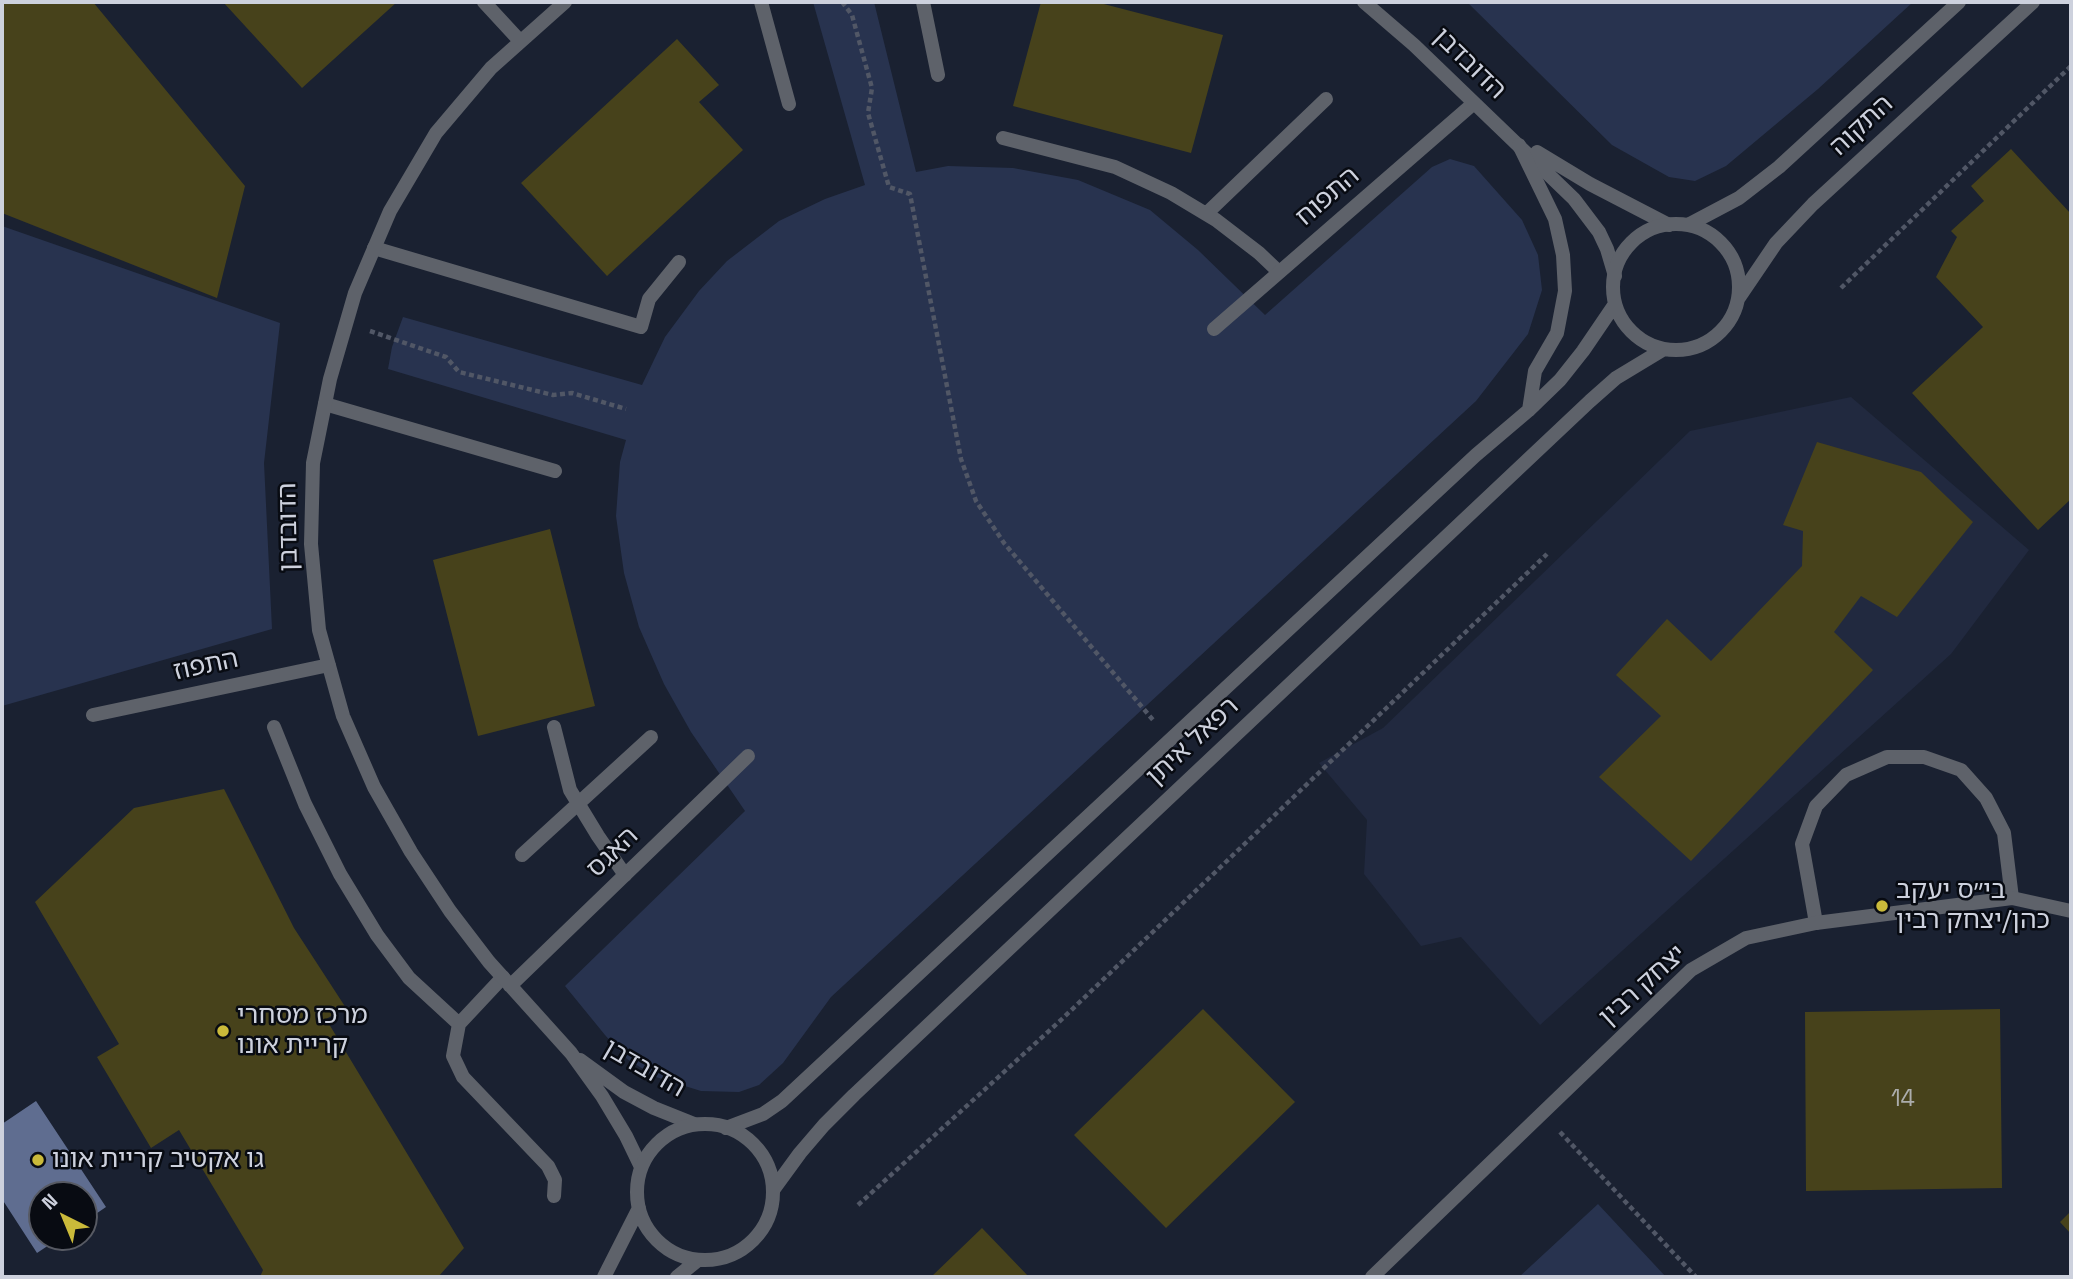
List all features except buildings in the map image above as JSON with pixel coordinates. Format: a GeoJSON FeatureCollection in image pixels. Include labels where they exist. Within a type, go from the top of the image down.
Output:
{"type":"FeatureCollection","features":[{"type":"Feature","properties":{"kind":"street"},"geometry":{"type":"LineString","coordinates":[[484,2],[520,41]]}},
{"type":"Feature","properties":{"kind":"street","name":"הדובדבן"},"geometry":{"type":"LineString","coordinates":[[565,2],[491,68],[436,133],[390,211],[355,293],[330,379],[313,463],[311,544],[319,630],[342,716],[374,787],[411,852],[450,911],[571,1053],[626,1136],[641,1167]]}},
{"type":"Feature","properties":{"kind":"street"},"geometry":{"type":"LineString","coordinates":[[761,2],[789,104]]}},
{"type":"Feature","properties":{"kind":"street"},"geometry":{"type":"LineString","coordinates":[[923,2],[939,75]]}},
{"type":"Feature","properties":{"kind":"street","name":"הדובדבן"},"geometry":{"type":"LineString","coordinates":[[1364,2],[1414,45],[1574,199],[1598,232],[1607,249],[1615,276]]}},
{"type":"Feature","properties":{"kind":"street","name":"התקוה"},"geometry":{"type":"LineString","coordinates":[[1688,225],[1739,198],[1779,167],[1958,2]]}},
{"type":"Feature","properties":{"kind":"street","name":"התקוה"},"geometry":{"type":"LineString","coordinates":[[1738,299],[1776,243],[1813,204],[2033,2]]}},
{"type":"Feature","properties":{"kind":"street"},"geometry":{"type":"LineString","coordinates":[[1206,214],[1326,99]]}},
{"type":"Feature","properties":{"kind":"street","name":"התפוח"},"geometry":{"type":"LineString","coordinates":[[1214,329],[1474,103]]}},
{"type":"Feature","properties":{"kind":"street"},"geometry":{"type":"LineString","coordinates":[[1003,138],[1115,167],[1171,193],[1206,214],[1259,253],[1279,272]]}},
{"type":"Feature","properties":{"kind":"street"},"geometry":{"type":"LineString","coordinates":[[1514,140],[1555,219],[1563,255],[1565,291],[1557,333],[1535,371],[1529,410]]}},
{"type":"Feature","properties":{"kind":"street","name":"הדובדבן"},"geometry":{"type":"LineString","coordinates":[[1514,140],[1669,225]]}},
{"type":"Feature","properties":{"kind":"street"},"geometry":{"type":"LineString","coordinates":[[1669,225],[1688,225],[1715,237],[1729,252],[1738,270],[1738,299],[1736,309],[1726,326],[1712,340],[1693,348],[1664,349],[1646,343],[1630,330],[1615,304],[1615,276],[1621,257],[1634,241],[1650,230],[1669,225]]}},
{"type":"Feature","properties":{"kind":"street"},"geometry":{"type":"LineString","coordinates":[[374,248],[640,327],[649,299],[679,262]]}},
{"type":"Feature","properties":{"kind":"street","name":"רפאל איתן"},"geometry":{"type":"LineString","coordinates":[[726,1128],[763,1114],[782,1101],[1476,455],[1529,410],[1560,380],[1615,304]]}},
{"type":"Feature","properties":{"kind":"street","name":"רפאל איתן"},"geometry":{"type":"LineString","coordinates":[[773,1190],[800,1153],[854,1095],[1590,401],[1616,378],[1664,349]]}},
{"type":"Feature","properties":{"kind":"street"},"geometry":{"type":"LineString","coordinates":[[325,404],[555,471]]}},
{"type":"Feature","properties":{"kind":"street","name":"התפוז"},"geometry":{"type":"LineString","coordinates":[[93,715],[329,665]]}},
{"type":"Feature","properties":{"kind":"street"},"geometry":{"type":"LineString","coordinates":[[274,727],[305,804],[340,874],[377,935],[409,978],[459,1024],[453,1056],[463,1077],[548,1166],[555,1180],[554,1196]]}},
{"type":"Feature","properties":{"kind":"street"},"geometry":{"type":"LineString","coordinates":[[554,727],[570,790],[625,875]]}},
{"type":"Feature","properties":{"kind":"street"},"geometry":{"type":"LineString","coordinates":[[522,855],[651,737]]}},
{"type":"Feature","properties":{"kind":"street","name":"האגס"},"geometry":{"type":"LineString","coordinates":[[459,1024],[625,875],[748,756]]}},
{"type":"Feature","properties":{"kind":"street"},"geometry":{"type":"LineString","coordinates":[[1816,923],[1802,844],[1816,806],[1846,775],[1887,757],[1924,757],[1961,770],[1986,798],[2004,833],[2012,898]]}},
{"type":"Feature","properties":{"kind":"street","name":"יצחק רבין"},"geometry":{"type":"LineString","coordinates":[[1372,1277],[1692,970],[1746,938],[1816,923],[2012,898],[2071,911]]}},
{"type":"Feature","properties":{"kind":"street","name":"הדובדבן"},"geometry":{"type":"LineString","coordinates":[[571,1053],[624,1092],[694,1124]]}},
{"type":"Feature","properties":{"kind":"street"},"geometry":{"type":"LineString","coordinates":[[694,1124],[717,1125],[739,1132],[756,1147],[769,1167],[773,1190],[769,1213],[758,1233],[741,1249],[719,1258],[698,1260],[678,1254],[660,1243],[646,1227],[639,1208],[636,1187],[641,1167],[653,1146],[672,1132],[694,1124]]}},
{"type":"Feature","properties":{"kind":"street"},"geometry":{"type":"LineString","coordinates":[[604,1277],[639,1208]]}},
{"type":"Feature","properties":{"kind":"street"},"geometry":{"type":"LineString","coordinates":[[677,1277],[698,1260]]}},
{"type":"Feature","properties":{"kind":"path"},"geometry":{"type":"LineString","coordinates":[[842,2],[852,15],[872,88],[868,113],[889,187],[910,194],[961,459],[976,501],[1004,543],[1170,740]]}},
{"type":"Feature","properties":{"kind":"path"},"geometry":{"type":"LineString","coordinates":[[1841,288],[2071,66]]}},
{"type":"Feature","properties":{"kind":"path"},"geometry":{"type":"LineString","coordinates":[[347,322],[446,357],[459,372],[553,396],[572,393],[625,409]]}},
{"type":"Feature","properties":{"kind":"path"},"geometry":{"type":"LineString","coordinates":[[858,1205],[1061,1020],[1547,554]]}},
{"type":"Feature","properties":{"kind":"path"},"geometry":{"type":"LineString","coordinates":[[1543,1113],[1696,1277]]}},
{"type":"Feature","properties":{"kind":"shaded area"},"geometry":{"type":"Polygon","coordinates":[[[813,2],[874,2],[916,172],[948,166],[1013,168],[1078,180],[1150,210],[1198,250],[1265,315],[1432,167],[1450,159],[1474,166],[1522,220],[1538,255],[1542,290],[1528,334],[1476,401],[831,997],[783,1063],[759,1085],[739,1092],[701,1091],[656,1077],[627,1059],[565,986],[745,811],[691,732],[664,684],[639,627],[624,573],[616,516],[620,462],[626,440],[388,369],[392,347],[403,317],[642,385],[665,337],[699,291],[727,261],[779,221],[825,199],[865,185],[813,2]]]}},
{"type":"Feature","properties":{"kind":"shaded area"},"geometry":{"type":"Polygon","coordinates":[[[1467,2],[1913,2],[1818,89],[1726,166],[1695,181],[1669,177],[1612,145],[1467,2]]]}},
{"type":"Feature","properties":{"kind":"shaded area"},"geometry":{"type":"Polygon","coordinates":[[[2,226],[280,323],[264,463],[272,629],[2,706],[2,226]]]}},
{"type":"Feature","properties":{"kind":"shaded area"},"geometry":{"type":"Polygon","coordinates":[[[1851,397],[2029,550],[1951,654],[1540,1025],[1461,937],[1421,946],[1364,874],[1367,820],[1319,763],[1383,728],[1690,431],[1851,397]]]}},
{"type":"Feature","properties":{"kind":"shaded area","name":"גו אקטיב קריית אונו"},"geometry":{"type":"Polygon","coordinates":[[[36,1101],[89,1181],[28,1181],[28,1239],[2,1199],[2,1124],[36,1101]]]}},
{"type":"Feature","properties":{"kind":"shaded area","name":"גו אקטיב קריית אונו"},"geometry":{"type":"Polygon","coordinates":[[[98,1195],[106,1207],[98,1212],[98,1195]]]}},
{"type":"Feature","properties":{"kind":"shaded area"},"geometry":{"type":"Polygon","coordinates":[[[1598,1204],[1666,1277],[1519,1277],[1598,1204]]]}},
{"type":"Feature","properties":{"kind":"place","name":"בי״ס יעקב כהן/יצחק רבין"},"geometry":{"type":"Point","coordinates":[1882,906]}},
{"type":"Feature","properties":{"kind":"place","name":"מרכז מסחרי קריית אונו"},"geometry":{"type":"Point","coordinates":[223,1031]}},
{"type":"Feature","properties":{"kind":"place","name":"גו אקטיב קריית אונו"},"geometry":{"type":"Point","coordinates":[38,1160]}}]}
